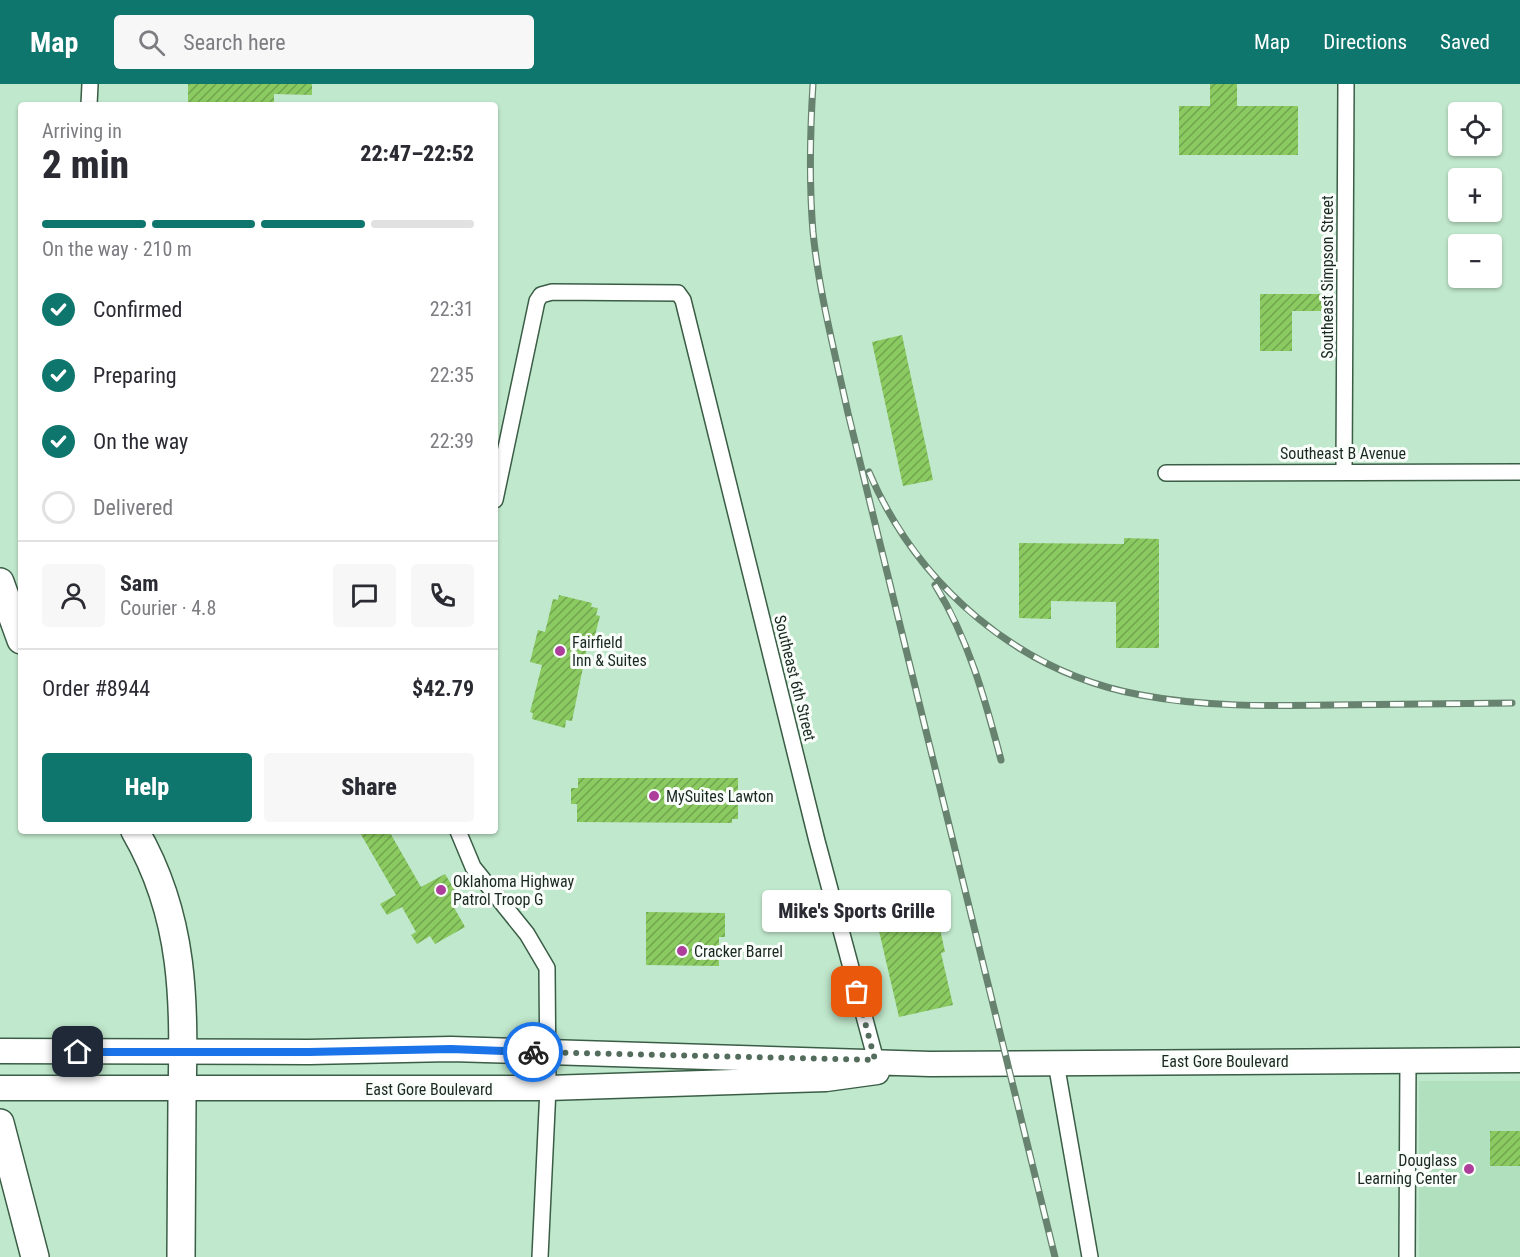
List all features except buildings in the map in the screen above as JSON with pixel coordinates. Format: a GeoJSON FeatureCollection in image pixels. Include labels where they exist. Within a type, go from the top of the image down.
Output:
{"type":"FeatureCollection","features":[{"type":"Feature","properties":{"kind":"highway"},"geometry":{"type":"LineString","coordinates":[[0,582],[18,632]]}},
{"type":"Feature","properties":{"kind":"highway"},"geometry":{"type":"LineString","coordinates":[[136,834],[164,892],[175,930],[182,983],[181,1257]]}},
{"type":"Feature","properties":{"kind":"highway"},"geometry":{"type":"LineString","coordinates":[[0,1123],[35,1257]]}},
{"type":"Feature","properties":{"kind":"main road","name":"East Gore Boulevard"},"geometry":{"type":"LineString","coordinates":[[0,1052],[309,1052],[451,1049],[877,1066],[1520,1060]]}},
{"type":"Feature","properties":{"kind":"main road"},"geometry":{"type":"LineString","coordinates":[[309,1052],[309,1089]]}},
{"type":"Feature","properties":{"kind":"main road","name":"East Gore Boulevard"},"geometry":{"type":"LineString","coordinates":[[0,1088],[548,1088],[826,1079],[877,1066]]}},
{"type":"Feature","properties":{"kind":"street"},"geometry":{"type":"LineString","coordinates":[[89,102],[90,84]]}},
{"type":"Feature","properties":{"kind":"street","name":"Southeast Simpson Street"},"geometry":{"type":"LineString","coordinates":[[1344,471],[1346,84]]}},
{"type":"Feature","properties":{"kind":"street","name":"Southeast 6th Street"},"geometry":{"type":"LineString","coordinates":[[498,486],[537,301],[541,295],[552,292],[678,293],[682,300],[814,832],[877,1066]]}},
{"type":"Feature","properties":{"kind":"street","name":"Southeast B Avenue"},"geometry":{"type":"LineString","coordinates":[[1166,473],[1520,472]]}},
{"type":"Feature","properties":{"kind":"street"},"geometry":{"type":"LineString","coordinates":[[459,834],[473,867],[526,934],[547,968],[548,1088],[540,1257]]}},
{"type":"Feature","properties":{"kind":"street"},"geometry":{"type":"LineString","coordinates":[[1407,1257],[1408,1060]]}},
{"type":"Feature","properties":{"kind":"street"},"geometry":{"type":"LineString","coordinates":[[1056,1063],[1090,1257]]}},
{"type":"Feature","properties":{"kind":"shaded area","name":"Douglass Learning Center"},"geometry":{"type":"Polygon","coordinates":[[[1419,1081],[1520,1081],[1520,1257],[1419,1257],[1419,1081]]]}},
{"type":"Feature","properties":{"kind":"railway"},"geometry":{"type":"LineString","coordinates":[[813,84],[810,158],[813,232],[828,323],[848,413],[1055,1257]]}},
{"type":"Feature","properties":{"kind":"railway"},"geometry":{"type":"LineString","coordinates":[[869,472],[889,513],[915,551],[944,586],[977,618],[1014,645],[1054,667],[1096,684],[1165,699],[1236,705],[1512,703]]}},
{"type":"Feature","properties":{"kind":"railway"},"geometry":{"type":"LineString","coordinates":[[935,585],[967,648],[1001,760]]}},
{"type":"Feature","properties":{"kind":"way so far"},"geometry":{"type":"LineString","coordinates":[[533,1052],[875,1060],[857,992]]}},
{"type":"Feature","properties":{"kind":"place","name":"Fairfield Inn & Suites"},"geometry":{"type":"Point","coordinates":[560,651]}},
{"type":"Feature","properties":{"kind":"place","name":"MySuites Lawton"},"geometry":{"type":"Point","coordinates":[654,796]}},
{"type":"Feature","properties":{"kind":"place","name":"Oklahoma Highway Patrol Troop G"},"geometry":{"type":"Point","coordinates":[441,890]}},
{"type":"Feature","properties":{"kind":"place","name":"Cracker Barrel"},"geometry":{"type":"Point","coordinates":[682,951]}},
{"type":"Feature","properties":{"kind":"place","name":"Mike's Sports Grille"},"geometry":{"type":"Point","coordinates":[857,992]}},
{"type":"Feature","properties":{"kind":"place","name":"Douglass Learning Center"},"geometry":{"type":"Point","coordinates":[1469,1169]}},
{"type":"Feature","properties":{"kind":"route"},"geometry":{"type":"LineString","coordinates":[[78,1052],[309,1052],[451,1049],[533,1052]]}}]}
